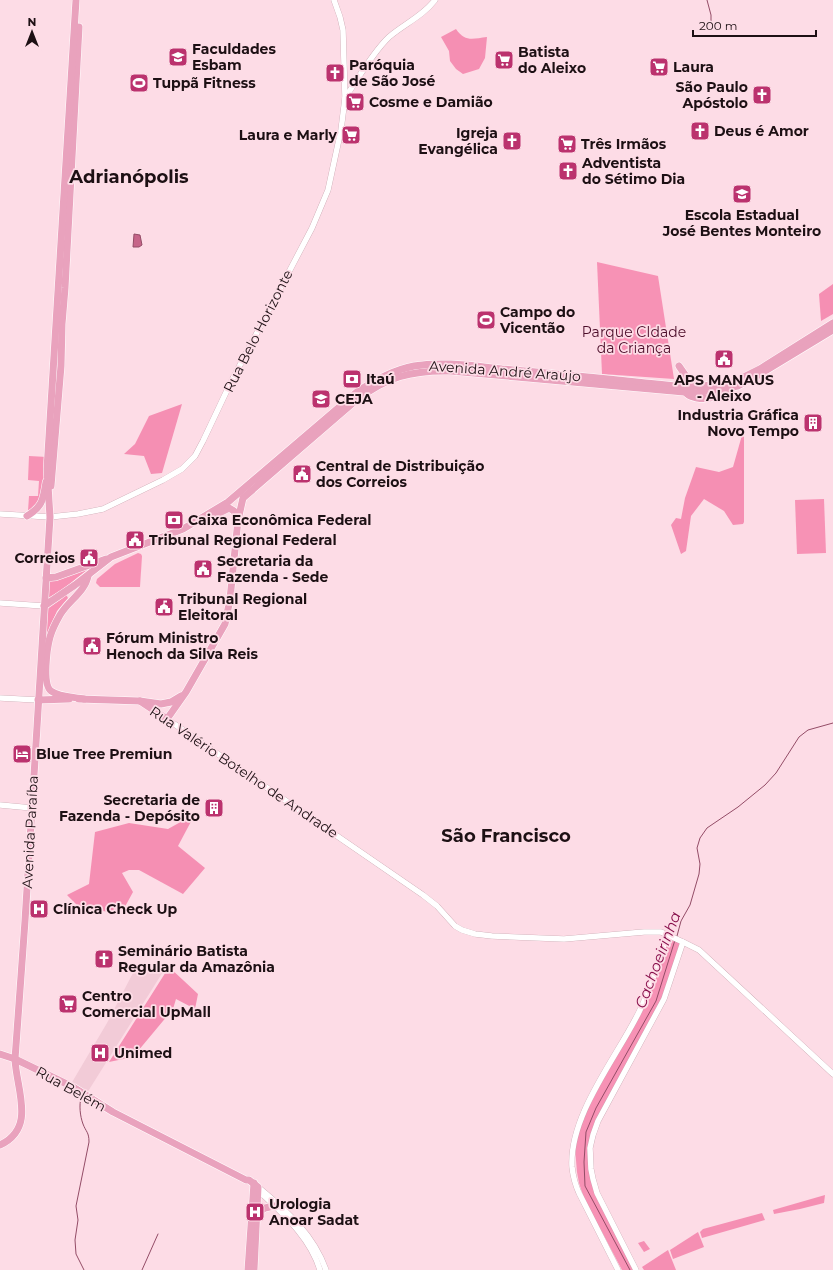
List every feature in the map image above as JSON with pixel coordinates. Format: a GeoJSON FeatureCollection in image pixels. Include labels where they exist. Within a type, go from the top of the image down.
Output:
{"type":"FeatureCollection","features":[{"type":"Feature","properties":{"kind":"main road"},"geometry":{"type":"LineString","coordinates":[[27,516],[36,510],[42,503],[47,469],[54,329],[76,0]]}},
{"type":"Feature","properties":{"kind":"main road"},"geometry":{"type":"LineString","coordinates":[[50,496],[53,478],[61,366],[80,0]]}},
{"type":"Feature","properties":{"kind":"main road","name":"Avenida André Araújo"},"geometry":{"type":"LineString","coordinates":[[728,386],[760,369],[833,323]]}},
{"type":"Feature","properties":{"kind":"main road","name":"Avenida André Araújo"},"geometry":{"type":"LineString","coordinates":[[238,520],[241,503],[246,494],[370,389],[383,382],[407,374],[436,370],[688,388],[738,386],[833,330]]}},
{"type":"Feature","properties":{"kind":"main road","name":"Avenida André Araújo"},"geometry":{"type":"LineString","coordinates":[[44,606],[88,576],[111,557],[189,526],[228,502],[357,392],[381,377],[405,368],[437,364],[515,370],[688,388]]}},
{"type":"Feature","properties":{"kind":"main road"},"geometry":{"type":"LineString","coordinates":[[679,366],[690,396],[697,398],[722,396],[728,386]]}},
{"type":"Feature","properties":{"kind":"main road"},"geometry":{"type":"LineString","coordinates":[[677,386],[681,377]]}},
{"type":"Feature","properties":{"kind":"main road"},"geometry":{"type":"LineString","coordinates":[[47,469],[50,496]]}},
{"type":"Feature","properties":{"kind":"main road","name":"Avenida Paraíba"},"geometry":{"type":"LineString","coordinates":[[0,1145],[7,1142],[16,1133],[23,1112],[17,1081],[15,1059],[32,808],[50,517],[50,496]]}},
{"type":"Feature","properties":{"kind":"main road"},"geometry":{"type":"LineString","coordinates":[[167,719],[186,692],[225,624],[230,600],[238,520],[234,511],[229,508],[189,526]]}},
{"type":"Feature","properties":{"kind":"main road"},"geometry":{"type":"LineString","coordinates":[[46,578],[56,577],[111,557]]}},
{"type":"Feature","properties":{"kind":"main road"},"geometry":{"type":"LineString","coordinates":[[84,699],[52,692],[46,685],[46,669],[49,643],[54,628],[64,609],[85,586],[88,576]]}},
{"type":"Feature","properties":{"kind":"main road"},"geometry":{"type":"LineString","coordinates":[[140,702],[167,703],[176,700],[186,692]]}},
{"type":"Feature","properties":{"kind":"main road","name":"Rua Valério Botelho de Andrade"},"geometry":{"type":"LineString","coordinates":[[38,700],[84,699],[140,702],[167,719]]}},
{"type":"Feature","properties":{"kind":"main road","name":"Rua Belém"},"geometry":{"type":"LineString","coordinates":[[0,1054],[15,1059],[76,1089],[113,1112],[256,1186]]}},
{"type":"Feature","properties":{"kind":"main road"},"geometry":{"type":"LineString","coordinates":[[254,1270],[256,1186]]}},
{"type":"Feature","properties":{"kind":"main road"},"geometry":{"type":"LineString","coordinates":[[256,1212],[274,1206]]}},
{"type":"Feature","properties":{"kind":"main road"},"geometry":{"type":"LineString","coordinates":[[248,1270],[256,1212]]}},
{"type":"Feature","properties":{"kind":"street","name":"Rua Belo Horizonte"},"geometry":{"type":"LineString","coordinates":[[0,514],[50,517],[85,513],[103,509],[163,480],[182,469],[194,456],[312,228],[330,182],[341,130],[345,98],[343,30],[334,0]]}},
{"type":"Feature","properties":{"kind":"street"},"geometry":{"type":"LineString","coordinates":[[345,98],[388,38],[428,8],[435,0]]}},
{"type":"Feature","properties":{"kind":"street"},"geometry":{"type":"LineString","coordinates":[[0,603],[44,606]]}},
{"type":"Feature","properties":{"kind":"street"},"geometry":{"type":"LineString","coordinates":[[0,698],[38,700]]}},
{"type":"Feature","properties":{"kind":"street","name":"Rua Valério Botelho de Andrade"},"geometry":{"type":"LineString","coordinates":[[167,719],[430,900],[459,928],[466,932],[482,936],[564,939],[644,932],[662,932],[682,941],[703,954],[833,1074]]}},
{"type":"Feature","properties":{"kind":"street"},"geometry":{"type":"LineString","coordinates":[[0,805],[32,808]]}},
{"type":"Feature","properties":{"kind":"street"},"geometry":{"type":"LineString","coordinates":[[618,1270],[577,1187],[572,1167],[572,1153],[577,1130],[588,1102],[639,1012],[669,936]]}},
{"type":"Feature","properties":{"kind":"street"},"geometry":{"type":"LineString","coordinates":[[636,1270],[597,1193],[591,1169],[590,1148],[598,1121],[664,999],[682,941]]}},
{"type":"Feature","properties":{"kind":"street"},"geometry":{"type":"LineString","coordinates":[[256,1186],[295,1227],[306,1241],[313,1252],[320,1270]]}},
{"type":"Feature","properties":{"kind":"street"},"geometry":{"type":"LineString","coordinates":[[256,1186],[275,1200],[298,1224],[310,1239],[326,1270]]}},
{"type":"Feature","properties":{"kind":"shaded area"},"geometry":{"type":"Polygon","coordinates":[[[456,29],[459,33],[469,39],[487,37],[485,58],[479,69],[463,74],[456,69],[450,61],[449,51],[441,37],[456,29]]]}},
{"type":"Feature","properties":{"kind":"shaded area"},"geometry":{"type":"Polygon","coordinates":[[[134,234],[140,235],[142,245],[139,247],[133,247],[134,234]]]}},
{"type":"Feature","properties":{"kind":"shaded area"},"geometry":{"type":"Polygon","coordinates":[[[833,284],[833,314],[821,321],[819,294],[833,284]]]}},
{"type":"Feature","properties":{"kind":"shaded area"},"geometry":{"type":"Polygon","coordinates":[[[182,404],[162,473],[151,474],[144,456],[124,454],[135,444],[149,416],[182,404]]]}},
{"type":"Feature","properties":{"kind":"shaded area"},"geometry":{"type":"Polygon","coordinates":[[[744,428],[743,524],[733,525],[724,511],[704,499],[691,516],[686,551],[681,554],[671,525],[676,518],[681,519],[685,498],[696,467],[719,472],[733,467],[744,428]]]}},
{"type":"Feature","properties":{"kind":"shaded area"},"geometry":{"type":"Polygon","coordinates":[[[195,814],[178,846],[205,868],[183,894],[139,870],[129,870],[122,873],[133,892],[121,914],[79,907],[67,895],[89,884],[95,832],[129,823],[168,829],[195,814]]]}},
{"type":"Feature","properties":{"kind":"shaded area","name":"Unimed"},"geometry":{"type":"Polygon","coordinates":[[[166,967],[87,1093],[71,1084],[107,1023],[134,971],[166,967]]]}},
{"type":"Feature","properties":{"kind":"shaded area"},"geometry":{"type":"Polygon","coordinates":[[[169,967],[198,994],[195,1009],[176,999],[173,1009],[133,1057],[109,1062],[169,967]]]}},
{"type":"Feature","properties":{"kind":"shaded area"},"geometry":{"type":"Polygon","coordinates":[[[825,1195],[824,1203],[774,1214],[773,1210],[825,1195]]]}},
{"type":"Feature","properties":{"kind":"shaded area"},"geometry":{"type":"Polygon","coordinates":[[[762,1213],[765,1220],[702,1238],[700,1232],[703,1229],[762,1213]]]}},
{"type":"Feature","properties":{"kind":"shaded area"},"geometry":{"type":"Polygon","coordinates":[[[698,1232],[704,1247],[673,1259],[670,1250],[698,1232]]]}},
{"type":"Feature","properties":{"kind":"shaded area"},"geometry":{"type":"Polygon","coordinates":[[[644,1241],[650,1249],[644,1252],[638,1243],[644,1241]]]}},
{"type":"Feature","properties":{"kind":"shaded area"},"geometry":{"type":"Polygon","coordinates":[[[668,1250],[676,1270],[644,1270],[642,1267],[668,1250]]]}},
{"type":"Feature","properties":{"kind":"green space","name":"Parque CIdade da Criança"},"geometry":{"type":"Polygon","coordinates":[[[597,262],[658,276],[674,379],[602,374],[597,262]]]}},
{"type":"Feature","properties":{"kind":"green space"},"geometry":{"type":"Polygon","coordinates":[[[29,456],[47,457],[41,502],[28,511],[29,496],[38,496],[39,481],[28,480],[29,456]]]}},
{"type":"Feature","properties":{"kind":"green space"},"geometry":{"type":"Polygon","coordinates":[[[824,499],[826,553],[797,554],[795,500],[824,499]]]}},
{"type":"Feature","properties":{"kind":"green space"},"geometry":{"type":"Polygon","coordinates":[[[138,553],[142,556],[140,587],[100,587],[96,583],[97,579],[115,564],[138,553]]]}},
{"type":"Feature","properties":{"kind":"green space"},"geometry":{"type":"Polygon","coordinates":[[[92,566],[63,589],[68,598],[57,611],[45,639],[46,610],[63,598],[60,591],[48,598],[47,582],[92,566]]]}},
{"type":"Feature","properties":{"kind":"green space"},"geometry":{"type":"Polygon","coordinates":[[[669,937],[681,942],[659,1005],[591,1134],[595,1191],[637,1270],[622,1270],[584,1198],[577,1172],[575,1148],[578,1130],[594,1095],[647,1000],[669,937]]]}},
{"type":"Feature","properties":{"kind":"waterway"},"geometry":{"type":"LineString","coordinates":[[707,0],[711,15],[711,22]]}},
{"type":"Feature","properties":{"kind":"waterway","name":"Cachoeirinha"},"geometry":{"type":"LineString","coordinates":[[677,936],[681,921],[690,905],[699,874],[700,864],[697,848],[700,838],[707,828],[738,807],[765,785],[776,773],[799,737],[808,730],[833,723]]}},
{"type":"Feature","properties":{"kind":"waterway","name":"Cachoeirinha"},"geometry":{"type":"LineString","coordinates":[[630,1270],[585,1186],[584,1162],[586,1132],[596,1108],[656,1001],[675,940]]}},
{"type":"Feature","properties":{"kind":"waterway"},"geometry":{"type":"LineString","coordinates":[[81,1098],[81,1118],[88,1134],[89,1142],[76,1206],[78,1220],[75,1240],[76,1254],[84,1270]]}},
{"type":"Feature","properties":{"kind":"waterway"},"geometry":{"type":"LineString","coordinates":[[142,1270],[158,1234]]}},
{"type":"Feature","properties":{"kind":"place","name":"Faculdades Esbam"},"geometry":{"type":"Point","coordinates":[178,57]}},
{"type":"Feature","properties":{"kind":"place","name":"Batista do Aleixo"},"geometry":{"type":"Point","coordinates":[504,60]}},
{"type":"Feature","properties":{"kind":"place","name":"Laura"},"geometry":{"type":"Point","coordinates":[659,67]}},
{"type":"Feature","properties":{"kind":"place","name":"Paróquia de São José"},"geometry":{"type":"Point","coordinates":[335,73]}},
{"type":"Feature","properties":{"kind":"place","name":"Tuppã Fitness"},"geometry":{"type":"Point","coordinates":[139,83]}},
{"type":"Feature","properties":{"kind":"place","name":"São Paulo Apóstolo"},"geometry":{"type":"Point","coordinates":[762,95]}},
{"type":"Feature","properties":{"kind":"place","name":"Cosme e Damião"},"geometry":{"type":"Point","coordinates":[355,102]}},
{"type":"Feature","properties":{"kind":"place","name":"Deus é Amor"},"geometry":{"type":"Point","coordinates":[700,131]}},
{"type":"Feature","properties":{"kind":"place","name":"Laura e Marly"},"geometry":{"type":"Point","coordinates":[351,135]}},
{"type":"Feature","properties":{"kind":"place","name":"Igreja Evangélica"},"geometry":{"type":"Point","coordinates":[512,141]}},
{"type":"Feature","properties":{"kind":"place","name":"Três Irmãos"},"geometry":{"type":"Point","coordinates":[567,144]}},
{"type":"Feature","properties":{"kind":"place","name":"Adventista do Sétimo Dia"},"geometry":{"type":"Point","coordinates":[568,171]}},
{"type":"Feature","properties":{"kind":"place","name":"Escola Estadual José Bentes Monteiro"},"geometry":{"type":"Point","coordinates":[742,194]}},
{"type":"Feature","properties":{"kind":"place","name":"Campo do Vicentão"},"geometry":{"type":"Point","coordinates":[486,320]}},
{"type":"Feature","properties":{"kind":"place","name":"APS MANAUS - Aleixo"},"geometry":{"type":"Point","coordinates":[724,359]}},
{"type":"Feature","properties":{"kind":"place","name":"Itaú"},"geometry":{"type":"Point","coordinates":[352,379]}},
{"type":"Feature","properties":{"kind":"place","name":"CEJA"},"geometry":{"type":"Point","coordinates":[321,399]}},
{"type":"Feature","properties":{"kind":"place","name":"Industria Gráfica Novo Tempo"},"geometry":{"type":"Point","coordinates":[813,423]}},
{"type":"Feature","properties":{"kind":"place","name":"Central de Distribuição dos Correios"},"geometry":{"type":"Point","coordinates":[302,474]}},
{"type":"Feature","properties":{"kind":"place","name":"Caixa Econômica Federal"},"geometry":{"type":"Point","coordinates":[174,520]}},
{"type":"Feature","properties":{"kind":"place","name":"Tribunal Regional Federal"},"geometry":{"type":"Point","coordinates":[135,540]}},
{"type":"Feature","properties":{"kind":"place","name":"Correios"},"geometry":{"type":"Point","coordinates":[89,558]}},
{"type":"Feature","properties":{"kind":"place","name":"Secretaria da Fazenda - Sede"},"geometry":{"type":"Point","coordinates":[203,569]}},
{"type":"Feature","properties":{"kind":"place","name":"Tribunal Regional Eleitoral"},"geometry":{"type":"Point","coordinates":[164,607]}},
{"type":"Feature","properties":{"kind":"place","name":"Fórum Ministro Henoch da Silva Reis"},"geometry":{"type":"Point","coordinates":[92,646]}},
{"type":"Feature","properties":{"kind":"place","name":"Blue Tree Premiun"},"geometry":{"type":"Point","coordinates":[22,754]}},
{"type":"Feature","properties":{"kind":"place","name":"Secretaria de Fazenda - Depósito"},"geometry":{"type":"Point","coordinates":[214,808]}},
{"type":"Feature","properties":{"kind":"place","name":"Clínica Check Up"},"geometry":{"type":"Point","coordinates":[39,909]}},
{"type":"Feature","properties":{"kind":"place","name":"Seminário Batista Regular da Amazônia"},"geometry":{"type":"Point","coordinates":[104,959]}},
{"type":"Feature","properties":{"kind":"place","name":"Centro Comercial UpMall"},"geometry":{"type":"Point","coordinates":[68,1004]}},
{"type":"Feature","properties":{"kind":"place","name":"Unimed"},"geometry":{"type":"Point","coordinates":[100,1053]}},
{"type":"Feature","properties":{"kind":"place","name":"Urologia Anoar Sadat"},"geometry":{"type":"Point","coordinates":[255,1212]}},
{"type":"Feature","properties":{"kind":"district","name":"Adrianópolis"},"geometry":{"type":"Point","coordinates":[129,177]}},
{"type":"Feature","properties":{"kind":"district","name":"São Francisco"},"geometry":{"type":"Point","coordinates":[506,836]}}]}
